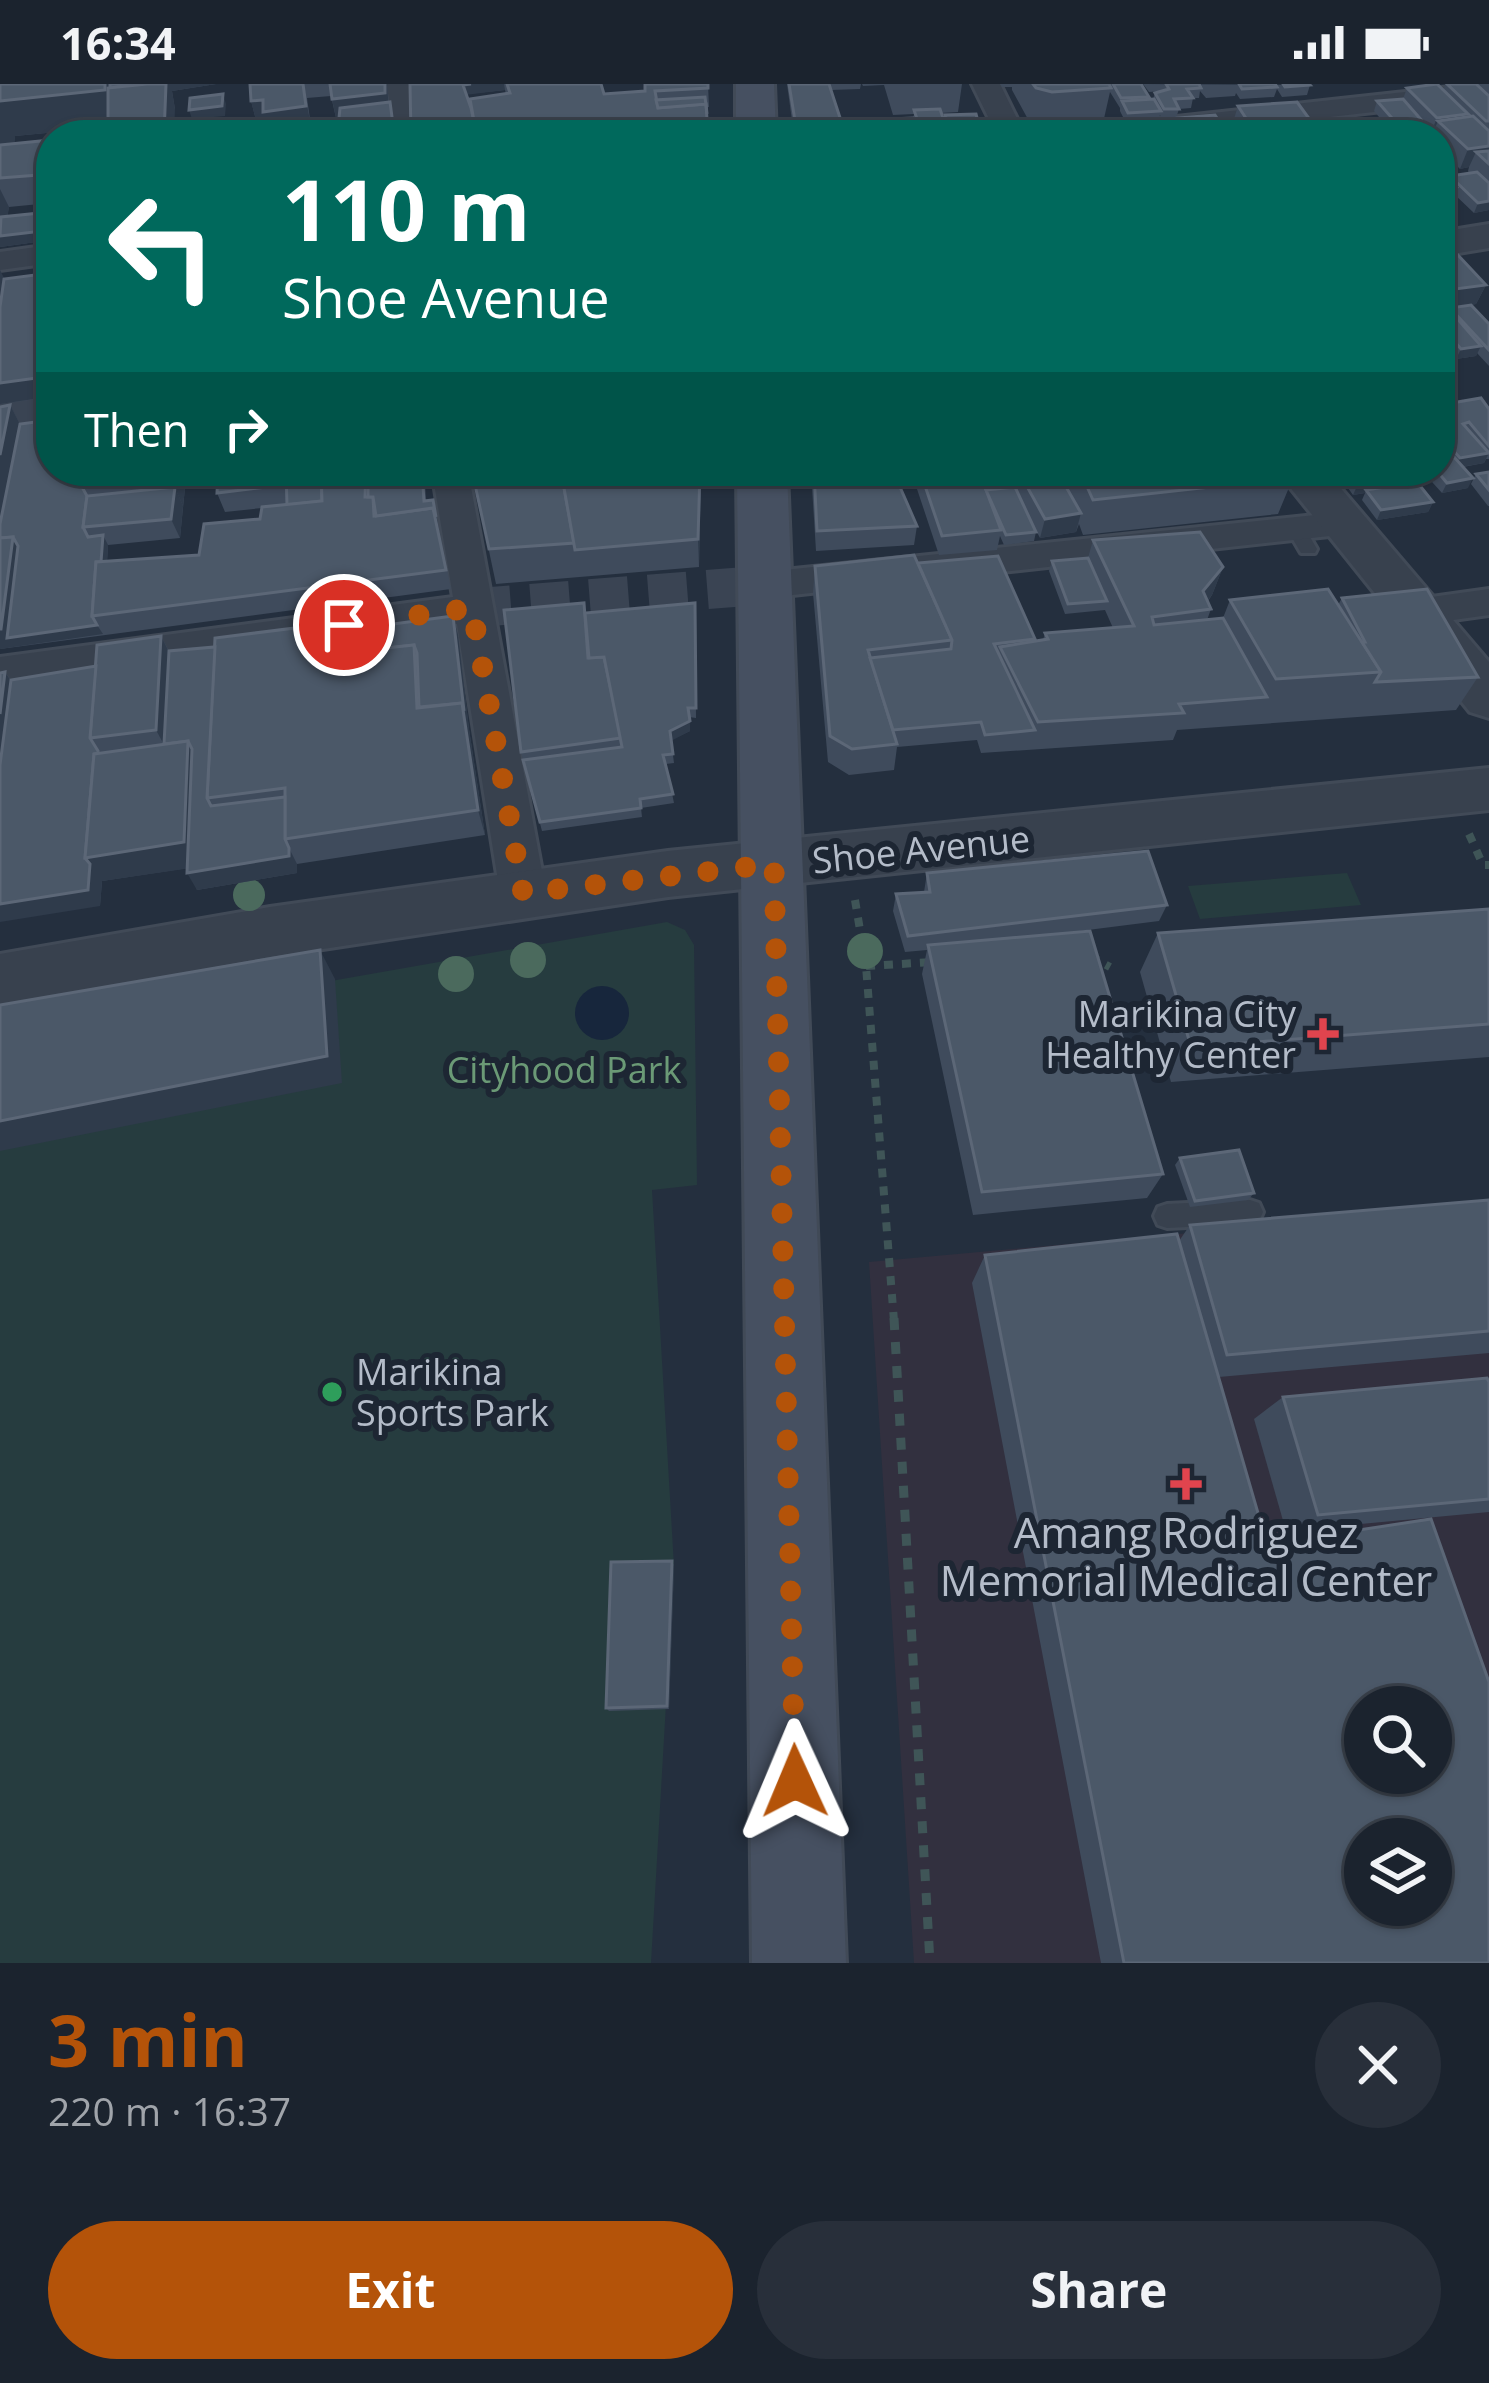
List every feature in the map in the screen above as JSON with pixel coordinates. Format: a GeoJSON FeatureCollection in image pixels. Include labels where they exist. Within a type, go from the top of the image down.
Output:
{"type":"FeatureCollection","features":[{"type":"Feature","properties":{"kind":"main road"},"geometry":{"type":"LineString","coordinates":[[755,84],[756,120]]}},
{"type":"Feature","properties":{"kind":"main road"},"geometry":{"type":"LineString","coordinates":[[763,486],[766,585],[811,860],[799,1963]]}},
{"type":"Feature","properties":{"kind":"street"},"geometry":{"type":"LineString","coordinates":[[399,84],[402,120]]}},
{"type":"Feature","properties":{"kind":"street"},"geometry":{"type":"LineString","coordinates":[[986,84],[1004,120]]}},
{"type":"Feature","properties":{"kind":"street"},"geometry":{"type":"LineString","coordinates":[[1229,120],[1489,91]]}},
{"type":"Feature","properties":{"kind":"street"},"geometry":{"type":"LineString","coordinates":[[1455,242],[1489,236]]}},
{"type":"Feature","properties":{"kind":"street"},"geometry":{"type":"LineString","coordinates":[[0,260],[36,256]]}},
{"type":"Feature","properties":{"kind":"street"},"geometry":{"type":"LineString","coordinates":[[452,486],[523,893]]}},
{"type":"Feature","properties":{"kind":"street"},"geometry":{"type":"LineString","coordinates":[[1304,486],[1316,534],[1417,611],[1489,698]]}},
{"type":"Feature","properties":{"kind":"street"},"geometry":{"type":"LineString","coordinates":[[766,585],[1316,534]]}},
{"type":"Feature","properties":{"kind":"street"},"geometry":{"type":"LineString","coordinates":[[1417,611],[1489,602]]}},
{"type":"Feature","properties":{"kind":"street"},"geometry":{"type":"LineString","coordinates":[[0,671],[472,608]]}},
{"type":"Feature","properties":{"kind":"street","name":"Shoe Avenue"},"geometry":{"type":"LineString","coordinates":[[0,980],[523,893],[811,860],[1486,796]]}},
{"type":"Feature","properties":{"kind":"lane"},"geometry":{"type":"LineString","coordinates":[[1167,1216],[1250,1212]]}},
{"type":"Feature","properties":{"kind":"path"},"geometry":{"type":"LineString","coordinates":[[811,860],[866,965],[890,1250],[930,1963]]}},
{"type":"Feature","properties":{"kind":"path"},"geometry":{"type":"LineString","coordinates":[[1077,949],[1110,967]]}},
{"type":"Feature","properties":{"kind":"path"},"geometry":{"type":"LineString","coordinates":[[866,965],[949,961]]}},
{"type":"Feature","properties":{"kind":"shaded area","name":"Amang Rodriguez Memorial Medical Center"},"geometry":{"type":"Polygon","coordinates":[[[1489,1206],[1489,1963],[914,1963],[869,1262],[1489,1206]]]}},
{"type":"Feature","properties":{"kind":"green space"},"geometry":{"type":"Polygon","coordinates":[[[1347,873],[1361,905],[1200,919],[1188,886],[1347,873]]]}},
{"type":"Feature","properties":{"kind":"green space","name":"Marikina Sports Park"},"geometry":{"type":"Polygon","coordinates":[[[667,922],[685,930],[694,945],[697,1185],[652,1190],[674,1566],[651,1963],[0,1963],[0,1039],[667,922]]]}},
{"type":"Feature","properties":{"kind":"water"},"geometry":{"type":"Polygon","coordinates":[[[602,986],[621,994],[629,1013],[621,1032],[602,1040],[583,1032],[575,1013],[583,994],[602,986]]]}},
{"type":"Feature","properties":{"kind":"building"},"geometry":{"type":"Polygon","coordinates":[[[0,84],[105,84],[105,90],[0,101],[0,84]]]}},
{"type":"Feature","properties":{"kind":"building"},"geometry":{"type":"Polygon","coordinates":[[[166,84],[165,120],[108,120],[108,88],[166,84]]]}},
{"type":"Feature","properties":{"kind":"building"},"geometry":{"type":"Polygon","coordinates":[[[250,84],[303,84],[306,106],[263,112],[263,100],[251,101],[250,84]]]}},
{"type":"Feature","properties":{"kind":"building"},"geometry":{"type":"Polygon","coordinates":[[[330,84],[385,84],[385,93],[332,99],[330,84]]]}},
{"type":"Feature","properties":{"kind":"building"},"geometry":{"type":"Polygon","coordinates":[[[410,84],[471,84],[463,85],[474,120],[411,120],[410,84]]]}},
{"type":"Feature","properties":{"kind":"building"},"geometry":{"type":"Polygon","coordinates":[[[507,84],[601,84],[604,94],[645,91],[645,84],[708,84],[708,88],[655,91],[658,108],[706,104],[707,120],[474,120],[470,99],[510,93],[507,84]]]}},
{"type":"Feature","properties":{"kind":"building"},"geometry":{"type":"Polygon","coordinates":[[[789,84],[829,84],[841,120],[795,120],[789,84]]]}},
{"type":"Feature","properties":{"kind":"building"},"geometry":{"type":"Polygon","coordinates":[[[1033,84],[1109,84],[1111,88],[1052,92],[1033,84]]]}},
{"type":"Feature","properties":{"kind":"building"},"geometry":{"type":"Polygon","coordinates":[[[1113,84],[1141,84],[1149,97],[1121,98],[1113,84]]]}},
{"type":"Feature","properties":{"kind":"building"},"geometry":{"type":"Polygon","coordinates":[[[1166,84],[1199,84],[1201,88],[1187,89],[1193,98],[1174,99],[1179,109],[1164,109],[1155,93],[1169,89],[1166,84]]]}},
{"type":"Feature","properties":{"kind":"building"},"geometry":{"type":"Polygon","coordinates":[[[1239,84],[1275,84],[1277,87],[1242,89],[1239,84]]]}},
{"type":"Feature","properties":{"kind":"building"},"geometry":{"type":"Polygon","coordinates":[[[1437,84],[1468,114],[1437,118],[1407,88],[1437,84]]]}},
{"type":"Feature","properties":{"kind":"building"},"geometry":{"type":"Polygon","coordinates":[[[1447,84],[1476,84],[1489,96],[1489,121],[1486,121],[1447,84]]]}},
{"type":"Feature","properties":{"kind":"building"},"geometry":{"type":"Polygon","coordinates":[[[223,94],[222,106],[189,110],[190,98],[223,94]]]}},
{"type":"Feature","properties":{"kind":"building"},"geometry":{"type":"Polygon","coordinates":[[[705,97],[706,104],[658,108],[656,100],[705,97]]]}},
{"type":"Feature","properties":{"kind":"building"},"geometry":{"type":"Polygon","coordinates":[[[1154,99],[1161,111],[1128,113],[1122,101],[1154,99]]]}},
{"type":"Feature","properties":{"kind":"building"},"geometry":{"type":"Polygon","coordinates":[[[1403,99],[1421,120],[1394,120],[1377,101],[1403,99]]]}},
{"type":"Feature","properties":{"kind":"building"},"geometry":{"type":"Polygon","coordinates":[[[390,102],[392,120],[339,120],[340,108],[390,102]]]}},
{"type":"Feature","properties":{"kind":"building"},"geometry":{"type":"Polygon","coordinates":[[[1297,102],[1310,120],[1247,120],[1238,106],[1297,102]]]}},
{"type":"Feature","properties":{"kind":"building"},"geometry":{"type":"Polygon","coordinates":[[[940,109],[944,120],[917,120],[914,110],[940,109]]]}},
{"type":"Feature","properties":{"kind":"building"},"geometry":{"type":"Polygon","coordinates":[[[976,114],[978,120],[947,120],[945,115],[976,114]]]}},
{"type":"Feature","properties":{"kind":"building"},"geometry":{"type":"Polygon","coordinates":[[[1215,115],[1218,120],[1179,120],[1215,115]]]}},
{"type":"Feature","properties":{"kind":"building"},"geometry":{"type":"Polygon","coordinates":[[[1473,116],[1489,131],[1489,146],[1468,149],[1455,137],[1455,120],[1445,120],[1473,116]]]}},
{"type":"Feature","properties":{"kind":"building"},"geometry":{"type":"Polygon","coordinates":[[[36,141],[36,175],[0,178],[0,145],[36,141]]]}},
{"type":"Feature","properties":{"kind":"building"},"geometry":{"type":"Polygon","coordinates":[[[1477,172],[1489,183],[1489,201],[1478,203],[1455,175],[1477,172]]]}},
{"type":"Feature","properties":{"kind":"building"},"geometry":{"type":"Polygon","coordinates":[[[36,213],[36,232],[0,236],[1,217],[36,213]]]}},
{"type":"Feature","properties":{"kind":"building"},"geometry":{"type":"Polygon","coordinates":[[[1455,253],[1486,285],[1455,289],[1455,253]]]}},
{"type":"Feature","properties":{"kind":"building"},"geometry":{"type":"Polygon","coordinates":[[[36,275],[36,378],[0,383],[4,279],[36,275]]]}},
{"type":"Feature","properties":{"kind":"building"},"geometry":{"type":"Polygon","coordinates":[[[1471,305],[1489,324],[1489,350],[1455,313],[1455,307],[1471,305]]]}},
{"type":"Feature","properties":{"kind":"building"},"geometry":{"type":"Polygon","coordinates":[[[1455,316],[1481,346],[1461,349],[1455,342],[1455,316]]]}},
{"type":"Feature","properties":{"kind":"building"},"geometry":{"type":"Polygon","coordinates":[[[1481,398],[1489,409],[1489,446],[1469,422],[1463,424],[1489,453],[1460,458],[1455,452],[1455,402],[1481,398]]]}},
{"type":"Feature","properties":{"kind":"building"},"geometry":{"type":"Polygon","coordinates":[[[10,405],[0,455],[0,407],[10,405]]]}},
{"type":"Feature","properties":{"kind":"building"},"geometry":{"type":"Polygon","coordinates":[[[36,422],[36,486],[82,486],[87,496],[83,527],[88,537],[103,535],[92,616],[97,625],[7,638],[18,546],[13,537],[0,538],[0,524],[20,424],[36,422]]]}},
{"type":"Feature","properties":{"kind":"building"},"geometry":{"type":"Polygon","coordinates":[[[1455,458],[1473,478],[1455,481],[1455,458]]]}},
{"type":"Feature","properties":{"kind":"building"},"geometry":{"type":"Polygon","coordinates":[[[1489,472],[1489,490],[1476,474],[1489,472]]]}},
{"type":"Feature","properties":{"kind":"building"},"geometry":{"type":"Polygon","coordinates":[[[217,486],[276,486],[217,493],[217,486]]]}},
{"type":"Feature","properties":{"kind":"building"},"geometry":{"type":"Polygon","coordinates":[[[286,486],[322,486],[322,501],[287,505],[286,486]]]}},
{"type":"Feature","properties":{"kind":"building"},"geometry":{"type":"Polygon","coordinates":[[[322,486],[365,486],[365,497],[373,497],[374,516],[433,508],[446,570],[92,616],[96,562],[199,555],[204,524],[260,519],[262,507],[322,501],[322,486]]]}},
{"type":"Feature","properties":{"kind":"building"},"geometry":{"type":"Polygon","coordinates":[[[368,486],[423,486],[424,501],[433,500],[436,517],[433,508],[376,516],[373,497],[368,497],[368,486]]]}},
{"type":"Feature","properties":{"kind":"building"},"geometry":{"type":"Polygon","coordinates":[[[475,486],[564,486],[574,543],[489,549],[475,486]]]}},
{"type":"Feature","properties":{"kind":"building"},"geometry":{"type":"Polygon","coordinates":[[[564,486],[700,486],[698,539],[575,550],[564,486]]]}},
{"type":"Feature","properties":{"kind":"building"},"geometry":{"type":"Polygon","coordinates":[[[815,486],[900,486],[917,526],[817,531],[815,486]]]}},
{"type":"Feature","properties":{"kind":"building"},"geometry":{"type":"Polygon","coordinates":[[[925,486],[985,486],[1001,530],[942,536],[925,486]]]}},
{"type":"Feature","properties":{"kind":"building"},"geometry":{"type":"Polygon","coordinates":[[[1027,486],[1066,486],[1081,513],[1045,519],[1027,486]]]}},
{"type":"Feature","properties":{"kind":"building"},"geometry":{"type":"Polygon","coordinates":[[[1087,486],[1220,486],[1093,500],[1087,486]]]}},
{"type":"Feature","properties":{"kind":"building"},"geometry":{"type":"Polygon","coordinates":[[[1420,486],[1433,502],[1381,510],[1366,490],[1420,486]]]}},
{"type":"Feature","properties":{"kind":"building"},"geometry":{"type":"Polygon","coordinates":[[[175,487],[171,519],[83,527],[87,496],[175,487]]]}},
{"type":"Feature","properties":{"kind":"building"},"geometry":{"type":"Polygon","coordinates":[[[1015,487],[1036,532],[1006,535],[986,490],[1015,487]]]}},
{"type":"Feature","properties":{"kind":"building"},"geometry":{"type":"Polygon","coordinates":[[[1200,532],[1223,567],[1203,591],[1211,609],[1152,617],[1154,625],[1223,618],[1267,697],[1179,704],[1184,713],[1038,722],[1000,647],[1048,639],[1045,633],[1134,626],[1093,540],[1200,532]]]}},
{"type":"Feature","properties":{"kind":"building"},"geometry":{"type":"Polygon","coordinates":[[[13,537],[1,629],[0,629],[0,538],[13,537]]]}},
{"type":"Feature","properties":{"kind":"building"},"geometry":{"type":"Polygon","coordinates":[[[914,555],[952,640],[868,650],[897,744],[852,749],[830,736],[815,566],[914,555]]]}},
{"type":"Feature","properties":{"kind":"building"},"geometry":{"type":"Polygon","coordinates":[[[998,556],[1035,639],[994,644],[1035,730],[985,735],[981,722],[893,730],[870,658],[951,649],[952,640],[918,563],[998,556]]]}},
{"type":"Feature","properties":{"kind":"building"},"geometry":{"type":"Polygon","coordinates":[[[1088,558],[1107,601],[1068,604],[1052,561],[1088,558]]]}},
{"type":"Feature","properties":{"kind":"building"},"geometry":{"type":"Polygon","coordinates":[[[1328,589],[1381,672],[1276,679],[1230,600],[1328,589]]]}},
{"type":"Feature","properties":{"kind":"building"},"geometry":{"type":"Polygon","coordinates":[[[1427,589],[1478,677],[1375,682],[1381,672],[1342,598],[1427,589]]]}},
{"type":"Feature","properties":{"kind":"building"},"geometry":{"type":"Polygon","coordinates":[[[584,603],[588,658],[604,657],[621,738],[521,752],[504,610],[584,603]]]}},
{"type":"Feature","properties":{"kind":"building"},"geometry":{"type":"Polygon","coordinates":[[[695,603],[696,708],[688,708],[690,721],[670,731],[673,754],[663,755],[673,794],[640,799],[641,808],[540,822],[523,760],[622,747],[604,657],[589,658],[585,613],[695,603]]]}},
{"type":"Feature","properties":{"kind":"building"},"geometry":{"type":"Polygon","coordinates":[[[453,616],[464,711],[462,703],[419,707],[414,645],[378,649],[378,626],[453,616]]]}},
{"type":"Feature","properties":{"kind":"building"},"geometry":{"type":"Polygon","coordinates":[[[375,618],[376,649],[414,645],[417,708],[462,703],[478,810],[285,839],[285,788],[207,798],[215,638],[375,618]]]}},
{"type":"Feature","properties":{"kind":"building"},"geometry":{"type":"Polygon","coordinates":[[[161,636],[156,730],[90,738],[97,645],[161,636]]]}},
{"type":"Feature","properties":{"kind":"building"},"geometry":{"type":"Polygon","coordinates":[[[215,647],[207,798],[211,806],[285,797],[289,856],[187,873],[192,749],[188,741],[164,744],[169,651],[215,647]]]}},
{"type":"Feature","properties":{"kind":"building"},"geometry":{"type":"Polygon","coordinates":[[[96,666],[90,738],[98,753],[94,754],[85,858],[90,864],[88,890],[0,904],[0,765],[11,680],[96,666]]]}},
{"type":"Feature","properties":{"kind":"building"},"geometry":{"type":"Polygon","coordinates":[[[5,672],[0,714],[0,673],[5,672]]]}},
{"type":"Feature","properties":{"kind":"building"},"geometry":{"type":"Polygon","coordinates":[[[188,741],[184,842],[85,858],[94,754],[188,741]]]}},
{"type":"Feature","properties":{"kind":"building"},"geometry":{"type":"Polygon","coordinates":[[[1148,851],[1167,905],[908,936],[896,894],[930,892],[927,873],[1148,851]]]}},
{"type":"Feature","properties":{"kind":"building","name":"Marikina City Healthy Center"},"geometry":{"type":"Polygon","coordinates":[[[1489,909],[1489,1024],[1191,1047],[1158,933],[1489,909]]]}},
{"type":"Feature","properties":{"kind":"building"},"geometry":{"type":"Polygon","coordinates":[[[1090,931],[1163,1174],[982,1192],[928,945],[1090,931]]]}},
{"type":"Feature","properties":{"kind":"building"},"geometry":{"type":"Polygon","coordinates":[[[320,950],[327,1056],[0,1121],[0,1005],[320,950]]]}},
{"type":"Feature","properties":{"kind":"building"},"geometry":{"type":"Polygon","coordinates":[[[1239,1150],[1254,1193],[1195,1201],[1180,1158],[1239,1150]]]}},
{"type":"Feature","properties":{"kind":"building"},"geometry":{"type":"Polygon","coordinates":[[[1489,1200],[1489,1331],[1227,1355],[1190,1225],[1489,1200]]]}},
{"type":"Feature","properties":{"kind":"building"},"geometry":{"type":"Polygon","coordinates":[[[1177,1234],[1267,1544],[1431,1519],[1489,1682],[1489,1963],[1124,1963],[985,1255],[1177,1234]]]}},
{"type":"Feature","properties":{"kind":"building"},"geometry":{"type":"Polygon","coordinates":[[[1487,1378],[1489,1499],[1318,1515],[1283,1397],[1487,1378]]]}},
{"type":"Feature","properties":{"kind":"building"},"geometry":{"type":"Polygon","coordinates":[[[672,1561],[667,1706],[606,1708],[611,1562],[672,1561]]]}},
{"type":"Feature","properties":{"kind":"tunnel"},"geometry":{"type":"LineString","coordinates":[[0,421],[36,417]]}},
{"type":"Feature","properties":{"kind":"tunnel"},"geometry":{"type":"LineString","coordinates":[[472,608],[765,585]]}},
{"type":"Feature","properties":{"kind":"place","name":"Marikina City Healthy Center"},"geometry":{"type":"Point","coordinates":[1323,1034]}},
{"type":"Feature","properties":{"kind":"place","name":"Marikina Sports Park"},"geometry":{"type":"Point","coordinates":[332,1392]}},
{"type":"Feature","properties":{"kind":"place","name":"Amang Rodriguez Memorial Medical Center"},"geometry":{"type":"Point","coordinates":[1186,1484]}},
{"type":"Feature","properties":{"kind":"route"},"geometry":{"type":"LineString","coordinates":[[344,625],[472,608],[523,893],[774,864],[795,1781]]}},
{"type":"Feature","properties":{"kind":"park label","name":"Cityhood Park"},"geometry":{"type":"Point","coordinates":[564,1069]}}]}
